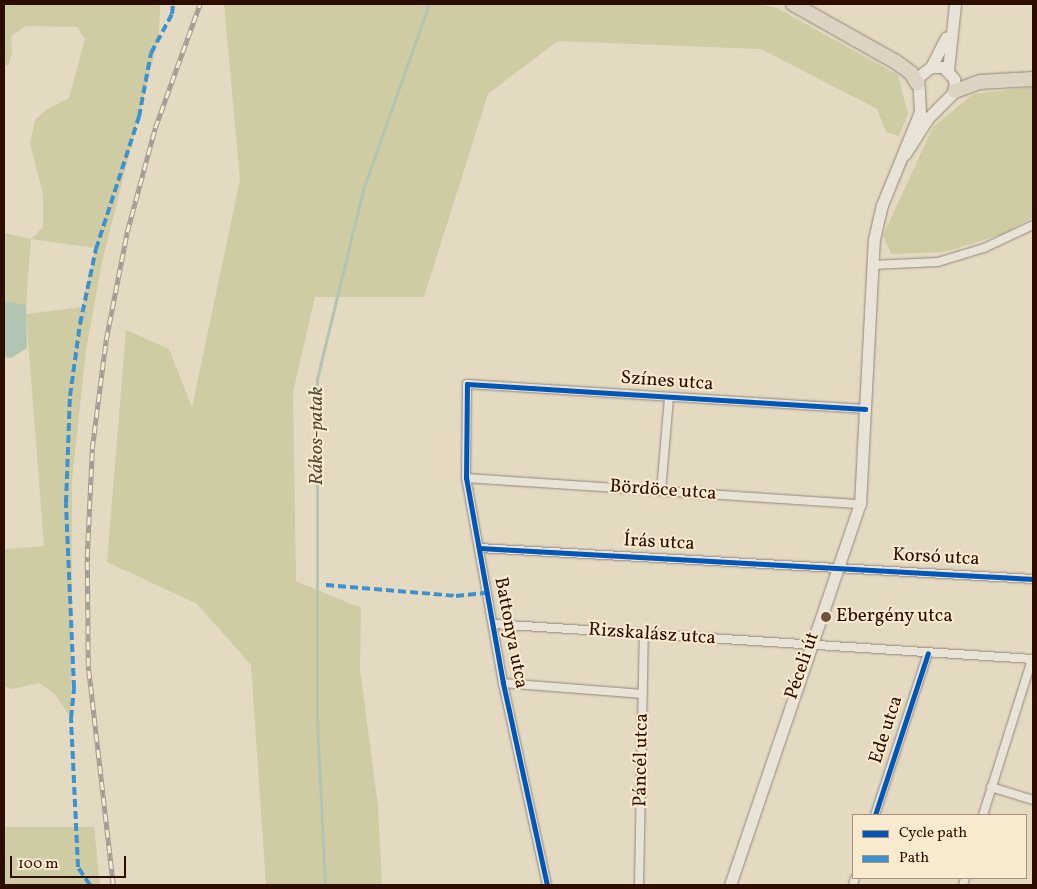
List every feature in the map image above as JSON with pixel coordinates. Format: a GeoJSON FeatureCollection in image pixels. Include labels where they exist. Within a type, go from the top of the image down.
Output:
{"type":"FeatureCollection","features":[{"type":"Feature","properties":{"kind":"highway"},"geometry":{"type":"LineString","coordinates":[[793,4],[896,62],[911,73],[917,82]]}},
{"type":"Feature","properties":{"kind":"highway"},"geometry":{"type":"LineString","coordinates":[[954,91],[980,82],[1033,79]]}},
{"type":"Feature","properties":{"kind":"main road"},"geometry":{"type":"LineString","coordinates":[[906,154],[920,112],[917,82],[922,72],[931,67],[944,44],[954,7]]}},
{"type":"Feature","properties":{"kind":"main road"},"geometry":{"type":"LineString","coordinates":[[906,154],[928,118],[954,91],[954,79],[948,70],[954,7]]}},
{"type":"Feature","properties":{"kind":"main road"},"geometry":{"type":"LineString","coordinates":[[931,67],[948,70]]}},
{"type":"Feature","properties":{"kind":"main road"},"geometry":{"type":"LineString","coordinates":[[920,98],[930,104],[941,104]]}},
{"type":"Feature","properties":{"kind":"main road","name":"Péceli út"},"geometry":{"type":"LineString","coordinates":[[730,885],[810,645],[860,504],[872,265],[878,219],[906,154]]}},
{"type":"Feature","properties":{"kind":"street"},"geometry":{"type":"LineString","coordinates":[[872,265],[938,262],[984,248],[1033,225]]}},
{"type":"Feature","properties":{"kind":"street","name":"Színes utca"},"geometry":{"type":"LineString","coordinates":[[467,384],[865,409]]}},
{"type":"Feature","properties":{"kind":"street","name":"Battonya utca"},"geometry":{"type":"LineString","coordinates":[[467,384],[466,478],[503,683],[548,885]]}},
{"type":"Feature","properties":{"kind":"street"},"geometry":{"type":"LineString","coordinates":[[661,491],[669,397]]}},
{"type":"Feature","properties":{"kind":"street","name":"Bördöce utca"},"geometry":{"type":"LineString","coordinates":[[466,478],[860,504]]}},
{"type":"Feature","properties":{"kind":"street","name":"Írás utca"},"geometry":{"type":"LineString","coordinates":[[479,548],[837,569]]}},
{"type":"Feature","properties":{"kind":"street","name":"Korsó utca"},"geometry":{"type":"LineString","coordinates":[[837,569],[952,572],[1033,579]]}},
{"type":"Feature","properties":{"kind":"street","name":"Rizskalász utca"},"geometry":{"type":"LineString","coordinates":[[493,624],[810,645]]}},
{"type":"Feature","properties":{"kind":"street","name":"Páncél utca"},"geometry":{"type":"LineString","coordinates":[[639,885],[644,634]]}},
{"type":"Feature","properties":{"kind":"street"},"geometry":{"type":"LineString","coordinates":[[810,645],[1033,659],[983,814]]}},
{"type":"Feature","properties":{"kind":"street","name":"Ede utca"},"geometry":{"type":"LineString","coordinates":[[875,814],[928,653]]}},
{"type":"Feature","properties":{"kind":"street"},"geometry":{"type":"LineString","coordinates":[[503,683],[643,694]]}},
{"type":"Feature","properties":{"kind":"street"},"geometry":{"type":"LineString","coordinates":[[991,787],[1033,800]]}},
{"type":"Feature","properties":{"kind":"shaded area"},"geometry":{"type":"Polygon","coordinates":[[[4,4],[160,4],[159,36],[102,262],[86,350],[72,481],[71,718],[54,693],[39,683],[12,689],[4,686],[4,549],[44,546],[26,314],[82,307],[95,248],[31,239],[43,227],[43,194],[30,144],[35,120],[47,109],[69,98],[85,39],[77,27],[26,26],[11,36],[12,54],[8,66],[4,65],[4,4]]]}},
{"type":"Feature","properties":{"kind":"shaded area"},"geometry":{"type":"Polygon","coordinates":[[[224,4],[759,4],[777,8],[898,75],[908,114],[899,136],[886,132],[877,109],[761,49],[558,41],[488,94],[424,297],[315,297],[293,392],[296,581],[361,608],[360,669],[378,806],[382,885],[266,885],[251,665],[197,604],[107,562],[126,330],[169,349],[192,407],[240,180],[224,4]]]}},
{"type":"Feature","properties":{"kind":"shaded area"},"geometry":{"type":"Polygon","coordinates":[[[1033,87],[1033,217],[1004,234],[944,252],[891,254],[883,235],[933,127],[973,94],[1033,87]]]}},
{"type":"Feature","properties":{"kind":"shaded area"},"geometry":{"type":"Polygon","coordinates":[[[4,233],[31,239],[26,305],[4,301],[4,233]]]}},
{"type":"Feature","properties":{"kind":"shaded area"},"geometry":{"type":"Polygon","coordinates":[[[4,301],[26,305],[27,348],[11,358],[4,357],[4,301]]]}},
{"type":"Feature","properties":{"kind":"shaded area"},"geometry":{"type":"Polygon","coordinates":[[[4,827],[94,827],[100,885],[4,885],[4,827]]]}},
{"type":"Feature","properties":{"kind":"waterway","name":"Rákos-patak"},"geometry":{"type":"LineString","coordinates":[[325,885],[317,720],[317,379],[363,190],[429,4]]}},
{"type":"Feature","properties":{"kind":"railway"},"geometry":{"type":"LineString","coordinates":[[113,885],[88,666],[87,557],[92,449],[106,340],[127,232],[155,128],[200,4]]}},
{"type":"Feature","properties":{"kind":"marked path"},"geometry":{"type":"LineString","coordinates":[[90,885],[78,867],[71,718],[74,688],[66,503],[70,396],[80,324],[96,249],[139,117],[151,53],[172,14],[173,4]]}},
{"type":"Feature","properties":{"kind":"marked path"},"geometry":{"type":"LineString","coordinates":[[326,585],[456,596],[487,593]]}},
{"type":"Feature","properties":{"kind":"cycle path"},"geometry":{"type":"LineString","coordinates":[[547,885],[503,683],[466,478],[467,384],[865,409]]}},
{"type":"Feature","properties":{"kind":"cycle path"},"geometry":{"type":"LineString","coordinates":[[479,548],[1033,579]]}},
{"type":"Feature","properties":{"kind":"cycle path"},"geometry":{"type":"LineString","coordinates":[[875,814],[928,653]]}},
{"type":"Feature","properties":{"kind":"place","name":"Ebergény utca"},"geometry":{"type":"Point","coordinates":[826,617]}}]}
